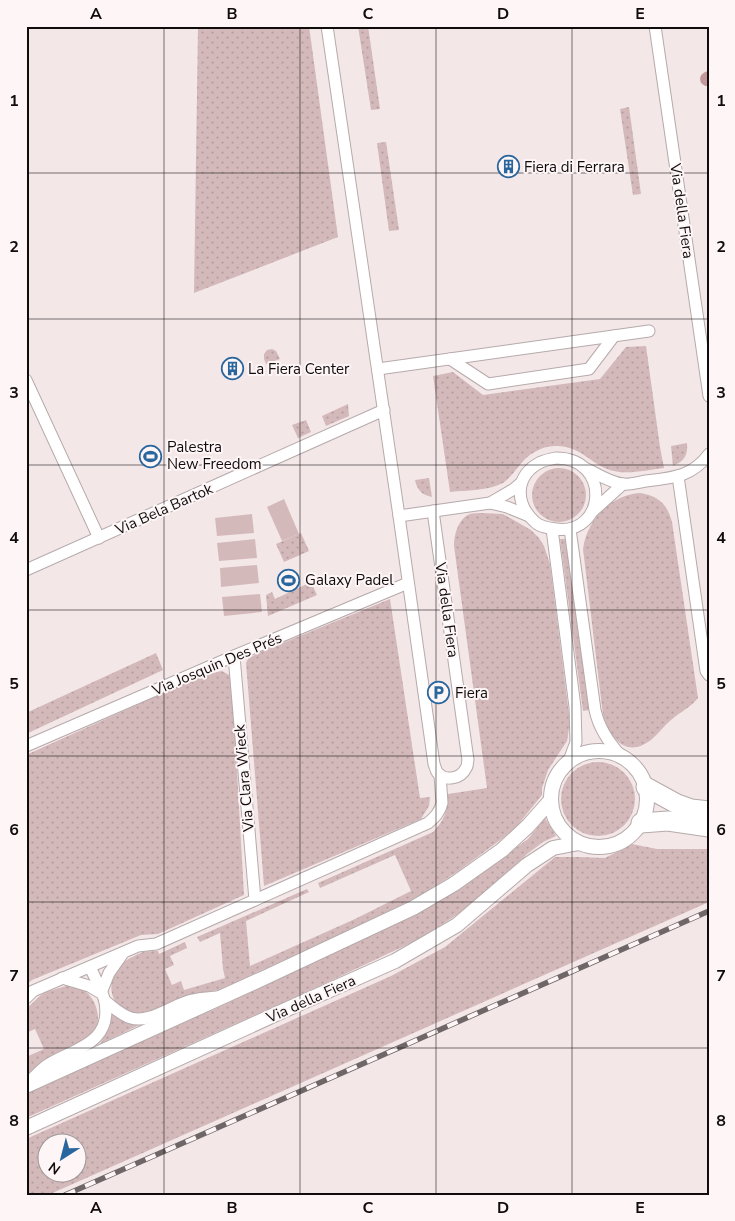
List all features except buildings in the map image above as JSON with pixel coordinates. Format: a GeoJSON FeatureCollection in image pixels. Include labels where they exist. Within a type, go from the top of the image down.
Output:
{"type":"FeatureCollection","features":[{"type":"Feature","properties":{"kind":"highway"},"geometry":{"type":"LineString","coordinates":[[646,787],[677,804],[709,812]]}},
{"type":"Feature","properties":{"kind":"highway"},"geometry":{"type":"LineString","coordinates":[[641,823],[668,821],[709,827]]}},
{"type":"Feature","properties":{"kind":"street"},"geometry":{"type":"LineString","coordinates":[[26,998],[33,991],[62,978],[138,946],[156,944],[428,823],[435,817],[441,807],[440,775],[436,772],[434,764],[400,516],[327,26]]}},
{"type":"Feature","properties":{"kind":"street","name":"Via della Fiera"},"geometry":{"type":"LineString","coordinates":[[655,26],[709,396]]}},
{"type":"Feature","properties":{"kind":"street"},"geometry":{"type":"LineString","coordinates":[[378,369],[649,331]]}},
{"type":"Feature","properties":{"kind":"street"},"geometry":{"type":"LineString","coordinates":[[450,359],[488,384],[589,369],[614,336]]}},
{"type":"Feature","properties":{"kind":"street"},"geometry":{"type":"LineString","coordinates":[[26,380],[99,538]]}},
{"type":"Feature","properties":{"kind":"street","name":"Via Bela Bartok"},"geometry":{"type":"LineString","coordinates":[[26,570],[384,410]]}},
{"type":"Feature","properties":{"kind":"street"},"geometry":{"type":"LineString","coordinates":[[490,503],[514,489],[541,462],[550,459],[564,458],[577,462],[604,478],[623,484],[678,476],[691,472],[709,454]]}},
{"type":"Feature","properties":{"kind":"street"},"geometry":{"type":"LineString","coordinates":[[584,467],[589,472],[596,491],[592,512]]}},
{"type":"Feature","properties":{"kind":"street"},"geometry":{"type":"LineString","coordinates":[[678,476],[706,670],[709,675]]}},
{"type":"Feature","properties":{"kind":"street"},"geometry":{"type":"LineString","coordinates":[[521,483],[520,501],[523,509],[529,516],[536,523],[544,527],[564,530],[578,526],[587,519],[592,512],[623,484]]}},
{"type":"Feature","properties":{"kind":"street"},"geometry":{"type":"LineString","coordinates":[[400,516],[490,503],[507,507],[529,516]]}},
{"type":"Feature","properties":{"kind":"street","name":"Via della Fiera"},"geometry":{"type":"LineString","coordinates":[[433,511],[468,760],[466,769],[459,776],[452,778],[440,775]]}},
{"type":"Feature","properties":{"kind":"street"},"geometry":{"type":"LineString","coordinates":[[552,529],[575,707],[576,742],[569,760],[559,772],[552,785],[551,800],[553,814],[559,825],[567,836],[579,843]]}},
{"type":"Feature","properties":{"kind":"street"},"geometry":{"type":"LineString","coordinates":[[570,529],[594,710],[603,733],[610,744],[642,776],[646,787],[647,800],[646,812],[641,823]]}},
{"type":"Feature","properties":{"kind":"street","name":"Via Josquin Des Prés"},"geometry":{"type":"LineString","coordinates":[[26,746],[408,583]]}},
{"type":"Feature","properties":{"kind":"street","name":"Via Clara Wieck"},"geometry":{"type":"LineString","coordinates":[[234,656],[255,900]]}},
{"type":"Feature","properties":{"kind":"street"},"geometry":{"type":"LineString","coordinates":[[569,760],[581,754],[594,751],[607,751],[620,755]]}},
{"type":"Feature","properties":{"kind":"street"},"geometry":{"type":"LineString","coordinates":[[26,1085],[224,997],[413,908],[454,884],[502,850],[528,826],[551,800]]}},
{"type":"Feature","properties":{"kind":"street","name":"Via della Fiera"},"geometry":{"type":"LineString","coordinates":[[26,1128],[395,961],[457,925],[527,865],[553,848],[579,843],[592,847],[606,847],[620,842],[632,834],[641,823]]}},
{"type":"Feature","properties":{"kind":"street"},"geometry":{"type":"LineString","coordinates":[[103,997],[110,973],[124,952]]}},
{"type":"Feature","properties":{"kind":"street"},"geometry":{"type":"LineString","coordinates":[[26,1085],[47,1065],[92,1042],[103,1028],[105,1015],[103,997],[90,966]]}},
{"type":"Feature","properties":{"kind":"street"},"geometry":{"type":"LineString","coordinates":[[62,978],[90,986],[132,1019],[150,1017],[192,1000],[224,997]]}},
{"type":"Feature","properties":{"kind":"shaded area"},"geometry":{"type":"Polygon","coordinates":[[[198,26],[309,26],[338,237],[194,293],[198,26]]]}},
{"type":"Feature","properties":{"kind":"shaded area"},"geometry":{"type":"Polygon","coordinates":[[[358,26],[368,26],[380,109],[371,110],[358,26]]]}},
{"type":"Feature","properties":{"kind":"shaded area"},"geometry":{"type":"Polygon","coordinates":[[[629,107],[641,194],[633,195],[620,109],[629,107]]]}},
{"type":"Feature","properties":{"kind":"shaded area"},"geometry":{"type":"Polygon","coordinates":[[[386,142],[399,230],[389,231],[377,143],[386,142]]]}},
{"type":"Feature","properties":{"kind":"shaded area"},"geometry":{"type":"Polygon","coordinates":[[[646,346],[664,468],[635,472],[614,471],[600,466],[570,448],[550,446],[530,455],[510,477],[497,486],[450,492],[433,376],[453,372],[483,395],[600,379],[626,347],[646,346]]]}},
{"type":"Feature","properties":{"kind":"shaded area"},"geometry":{"type":"Polygon","coordinates":[[[272,349],[276,351],[280,359],[266,364],[264,354],[267,350],[272,349]]]}},
{"type":"Feature","properties":{"kind":"shaded area"},"geometry":{"type":"Polygon","coordinates":[[[348,404],[349,416],[326,426],[322,416],[348,404]]]}},
{"type":"Feature","properties":{"kind":"shaded area"},"geometry":{"type":"Polygon","coordinates":[[[306,420],[311,432],[298,438],[292,425],[306,420]]]}},
{"type":"Feature","properties":{"kind":"shaded area"},"geometry":{"type":"Polygon","coordinates":[[[687,443],[687,451],[684,458],[673,466],[671,446],[687,443]]]}},
{"type":"Feature","properties":{"kind":"shaded area"},"geometry":{"type":"Polygon","coordinates":[[[554,468],[564,468],[578,476],[584,485],[586,495],[584,505],[578,514],[564,522],[554,522],[544,517],[537,510],[532,500],[532,490],[537,480],[544,473],[554,468]]]}},
{"type":"Feature","properties":{"kind":"shaded area"},"geometry":{"type":"Polygon","coordinates":[[[429,478],[432,497],[421,492],[415,480],[429,478]]]}},
{"type":"Feature","properties":{"kind":"shaded area"},"geometry":{"type":"Polygon","coordinates":[[[640,493],[652,496],[661,502],[668,510],[672,522],[698,698],[692,705],[671,720],[651,740],[642,745],[627,747],[615,738],[603,715],[583,549],[589,528],[602,511],[619,499],[640,493]]]}},
{"type":"Feature","properties":{"kind":"shaded area"},"geometry":{"type":"Polygon","coordinates":[[[284,499],[299,534],[282,541],[267,507],[284,499]]]}},
{"type":"Feature","properties":{"kind":"shaded area"},"geometry":{"type":"Polygon","coordinates":[[[252,514],[254,533],[217,536],[215,518],[252,514]]]}},
{"type":"Feature","properties":{"kind":"shaded area"},"geometry":{"type":"Polygon","coordinates":[[[470,514],[503,514],[531,530],[544,546],[550,564],[570,722],[567,741],[548,770],[542,788],[542,795],[517,826],[503,838],[457,872],[419,896],[219,990],[195,995],[143,1014],[129,1012],[122,1008],[116,1003],[111,989],[115,974],[124,962],[143,952],[158,951],[159,954],[185,942],[187,948],[170,956],[174,965],[165,969],[172,985],[181,981],[184,990],[225,978],[220,933],[200,942],[197,937],[307,889],[309,892],[246,921],[250,966],[355,919],[411,891],[395,855],[320,888],[318,883],[433,832],[445,815],[448,794],[487,788],[454,546],[456,532],[462,520],[470,514]]]}},
{"type":"Feature","properties":{"kind":"shaded area"},"geometry":{"type":"Polygon","coordinates":[[[301,533],[309,551],[284,562],[276,544],[301,533]]]}},
{"type":"Feature","properties":{"kind":"shaded area"},"geometry":{"type":"Polygon","coordinates":[[[255,539],[257,558],[219,561],[217,543],[255,539]]]}},
{"type":"Feature","properties":{"kind":"shaded area"},"geometry":{"type":"Polygon","coordinates":[[[560,539],[566,539],[589,710],[583,711],[560,539]]]}},
{"type":"Feature","properties":{"kind":"shaded area"},"geometry":{"type":"Polygon","coordinates":[[[257,565],[259,583],[221,587],[220,568],[257,565]]]}},
{"type":"Feature","properties":{"kind":"shaded area"},"geometry":{"type":"Polygon","coordinates":[[[311,582],[317,595],[268,616],[266,595],[272,592],[275,599],[311,582]]]}},
{"type":"Feature","properties":{"kind":"shaded area"},"geometry":{"type":"Polygon","coordinates":[[[260,594],[262,612],[224,616],[222,597],[260,594]]]}},
{"type":"Feature","properties":{"kind":"shaded area"},"geometry":{"type":"Polygon","coordinates":[[[390,599],[420,798],[430,797],[429,806],[421,819],[264,886],[246,663],[248,659],[256,654],[390,599]]]}},
{"type":"Feature","properties":{"kind":"shaded area"},"geometry":{"type":"Polygon","coordinates":[[[156,653],[163,670],[26,734],[26,713],[156,653]]]}},
{"type":"Feature","properties":{"kind":"shaded area"},"geometry":{"type":"Polygon","coordinates":[[[222,671],[229,675],[232,683],[244,895],[158,934],[141,935],[32,980],[26,985],[26,755],[205,674],[222,671]]]}},
{"type":"Feature","properties":{"kind":"shaded area"},"geometry":{"type":"Polygon","coordinates":[[[598,762],[612,765],[624,773],[632,785],[635,799],[632,813],[624,825],[612,833],[598,836],[584,833],[572,825],[564,813],[561,799],[564,785],[572,773],[584,765],[598,762]]]}},
{"type":"Feature","properties":{"kind":"shaded area"},"geometry":{"type":"Polygon","coordinates":[[[545,818],[556,836],[543,842],[527,854],[511,871],[463,911],[417,940],[26,1118],[26,1092],[183,1020],[213,1010],[405,919],[502,858],[528,839],[545,818]]]}},
{"type":"Feature","properties":{"kind":"shaded area"},"geometry":{"type":"Polygon","coordinates":[[[632,844],[657,849],[709,849],[709,902],[88,1177],[88,1134],[38,1134],[38,1184],[73,1184],[48,1195],[26,1195],[26,1139],[391,976],[445,947],[555,857],[605,858],[632,844]]]}},
{"type":"Feature","properties":{"kind":"shaded area"},"geometry":{"type":"Polygon","coordinates":[[[66,986],[83,990],[92,998],[98,1015],[95,1032],[89,1039],[26,1075],[26,1057],[44,1049],[35,1029],[26,1033],[26,1009],[46,992],[66,986]]]}},
{"type":"Feature","properties":{"kind":"shaded area"},"geometry":{"type":"Polygon","coordinates":[[[108,1008],[141,1024],[100,1044],[106,1033],[108,1008]]]}},
{"type":"Feature","properties":{"kind":"railway"},"geometry":{"type":"LineString","coordinates":[[65,1195],[709,911]]}},
{"type":"Feature","properties":{"kind":"place","name":"Fiera di Ferrara"},"geometry":{"type":"Point","coordinates":[508,167]}},
{"type":"Feature","properties":{"kind":"place","name":"La Fiera Center"},"geometry":{"type":"Point","coordinates":[232,369]}},
{"type":"Feature","properties":{"kind":"place","name":"Palestra New Freedom"},"geometry":{"type":"Point","coordinates":[151,456]}},
{"type":"Feature","properties":{"kind":"place","name":"Galaxy Padel"},"geometry":{"type":"Point","coordinates":[289,580]}},
{"type":"Feature","properties":{"kind":"place","name":"Fiera"},"geometry":{"type":"Point","coordinates":[439,693]}}]}
